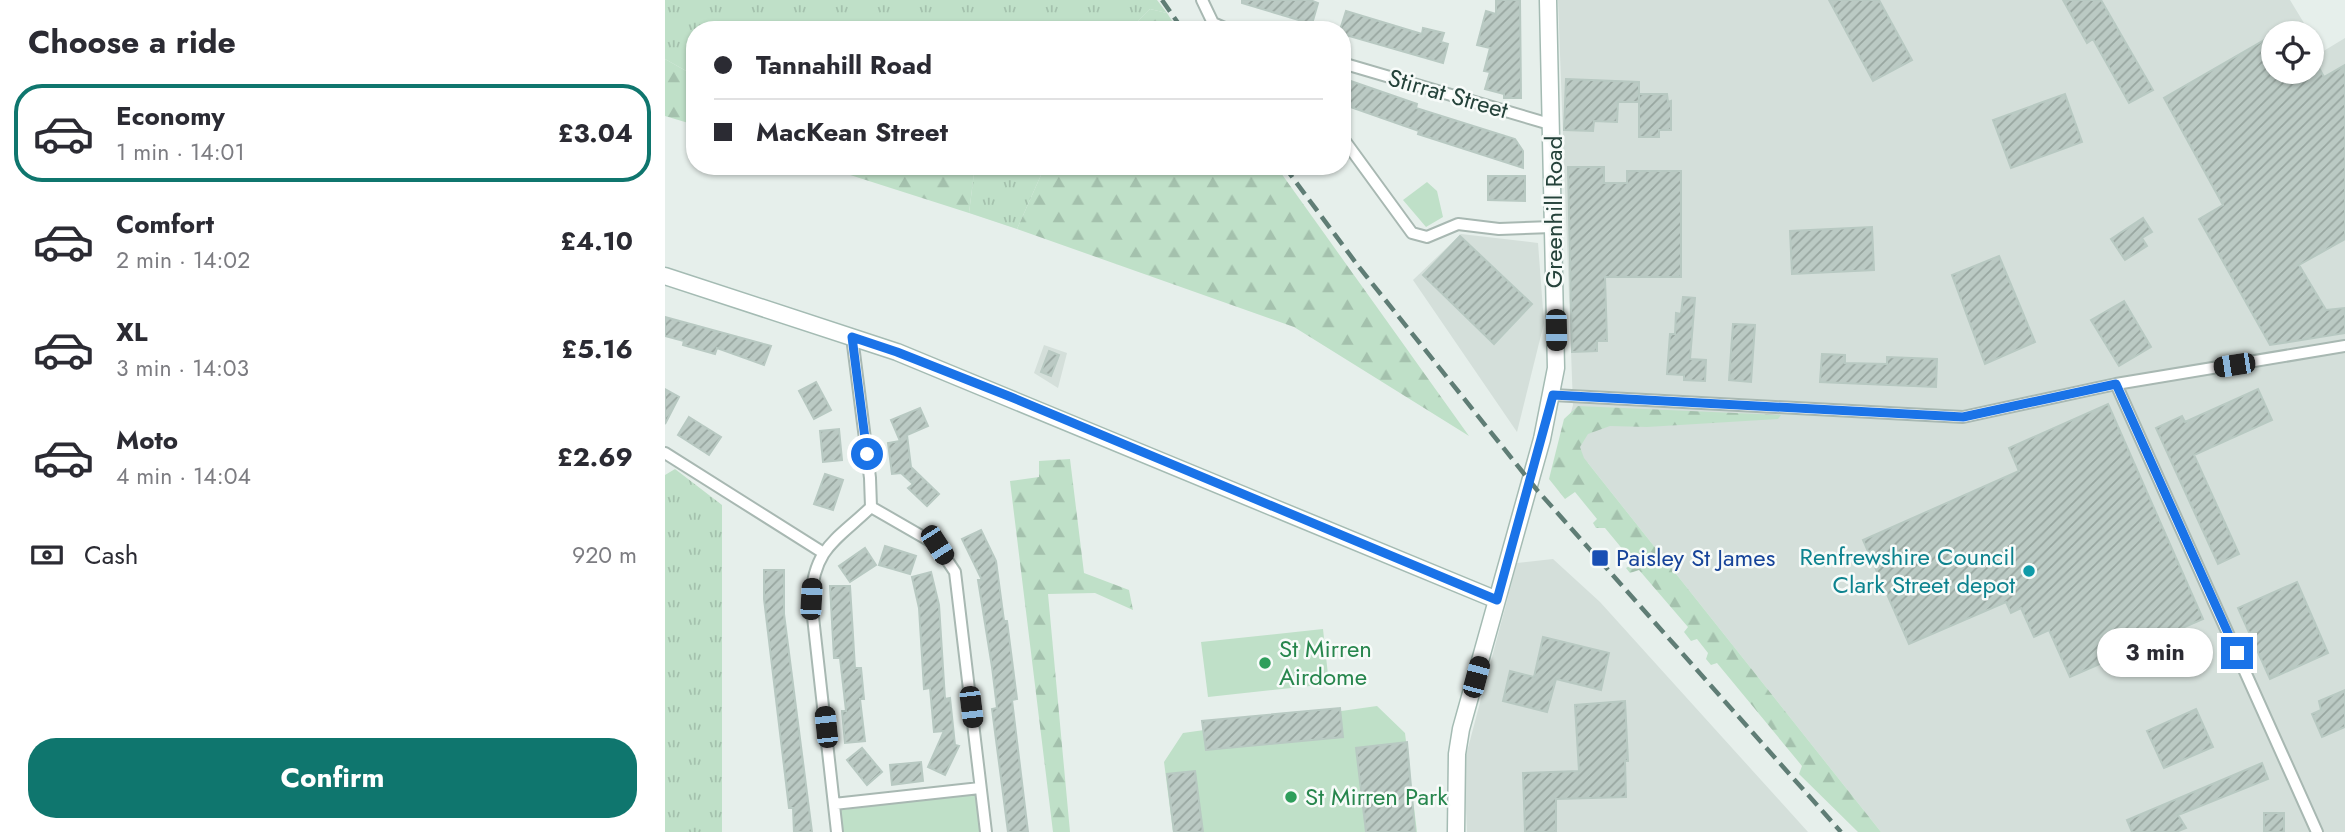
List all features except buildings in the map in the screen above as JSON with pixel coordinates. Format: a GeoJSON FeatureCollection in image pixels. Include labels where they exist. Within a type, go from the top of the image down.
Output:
{"type":"FeatureCollection","features":[{"type":"Feature","properties":{"kind":"street"},"geometry":{"type":"LineString","coordinates":[[1202,0],[1212,21]]}},
{"type":"Feature","properties":{"kind":"street","name":"Greenhill Road"},"geometry":{"type":"LineString","coordinates":[[1456,832],[1457,754],[1461,729],[1553,395],[1556,368],[1552,227],[1553,125],[1548,0]]}},
{"type":"Feature","properties":{"kind":"street","name":"Stirrat Street"},"geometry":{"type":"LineString","coordinates":[[1351,66],[1553,125]]}},
{"type":"Feature","properties":{"kind":"street"},"geometry":{"type":"LineString","coordinates":[[1351,149],[1412,233],[1427,237],[1458,224],[1499,229],[1552,227]]}},
{"type":"Feature","properties":{"kind":"street"},"geometry":{"type":"LineString","coordinates":[[665,276],[897,352],[1497,600]]}},
{"type":"Feature","properties":{"kind":"street"},"geometry":{"type":"LineString","coordinates":[[837,832],[811,599],[812,579],[822,552],[871,508],[870,478],[852,337]]}},
{"type":"Feature","properties":{"kind":"street"},"geometry":{"type":"LineString","coordinates":[[1553,395],[1963,417],[2116,384],[2345,346]]}},
{"type":"Feature","properties":{"kind":"street"},"geometry":{"type":"LineString","coordinates":[[2116,384],[2317,832]]}},
{"type":"Feature","properties":{"kind":"street"},"geometry":{"type":"LineString","coordinates":[[665,453],[822,552]]}},
{"type":"Feature","properties":{"kind":"street"},"geometry":{"type":"LineString","coordinates":[[871,508],[913,528],[937,545],[955,572],[986,832]]}},
{"type":"Feature","properties":{"kind":"street"},"geometry":{"type":"LineString","coordinates":[[834,804],[980,788]]}},
{"type":"Feature","properties":{"kind":"shaded area"},"geometry":{"type":"Polygon","coordinates":[[[1558,0],[2290,0],[2303,21],[2261,21],[2261,84],[2324,84],[2324,51],[2345,38],[2345,832],[1881,832],[1588,463],[1559,455],[1573,405],[1558,0]]]}},
{"type":"Feature","properties":{"kind":"shaded area"},"geometry":{"type":"Polygon","coordinates":[[[1461,234],[1538,243],[1544,323],[1517,432],[1413,280],[1461,234]]]}},
{"type":"Feature","properties":{"kind":"shaded area"},"geometry":{"type":"Polygon","coordinates":[[[1044,345],[1067,353],[1058,388],[1034,373],[1044,345]]]}},
{"type":"Feature","properties":{"kind":"shaded area"},"geometry":{"type":"Polygon","coordinates":[[[1553,559],[1600,602],[1808,832],[1467,832],[1464,763],[1517,563],[1553,559]]]}},
{"type":"Feature","properties":{"kind":"green space"},"geometry":{"type":"Polygon","coordinates":[[[665,0],[1157,0],[1167,13],[1150,9],[1138,21],[686,21],[686,71],[665,59],[665,0]]]}},
{"type":"Feature","properties":{"kind":"green space"},"geometry":{"type":"Polygon","coordinates":[[[1150,9],[1167,13],[1172,21],[1138,21],[1150,9]]]}},
{"type":"Feature","properties":{"kind":"green space"},"geometry":{"type":"Polygon","coordinates":[[[665,59],[686,71],[686,122],[665,116],[665,59]]]}},
{"type":"Feature","properties":{"kind":"green space"},"geometry":{"type":"Polygon","coordinates":[[[850,175],[974,175],[969,213],[850,175]]]}},
{"type":"Feature","properties":{"kind":"green space"},"geometry":{"type":"Polygon","coordinates":[[[974,175],[1041,175],[1017,229],[969,213],[974,175]]]}},
{"type":"Feature","properties":{"kind":"green space"},"geometry":{"type":"Polygon","coordinates":[[[1041,175],[1282,175],[1469,436],[1294,327],[1017,229],[1041,175]]]}},
{"type":"Feature","properties":{"kind":"green space"},"geometry":{"type":"Polygon","coordinates":[[[1427,182],[1437,191],[1443,217],[1426,227],[1403,200],[1427,182]]]}},
{"type":"Feature","properties":{"kind":"green space"},"geometry":{"type":"Polygon","coordinates":[[[1578,406],[1781,415],[1778,419],[1647,427],[1610,426],[1588,434],[1580,447],[1584,458],[1881,832],[1858,832],[1799,774],[1802,766],[1717,663],[1711,665],[1706,659],[1708,653],[1697,639],[1691,641],[1684,632],[1688,627],[1639,570],[1630,573],[1626,568],[1634,563],[1605,528],[1596,528],[1593,523],[1597,519],[1575,492],[1565,499],[1549,479],[1564,419],[1578,406]]]}},
{"type":"Feature","properties":{"kind":"green space"},"geometry":{"type":"Polygon","coordinates":[[[1070,459],[1084,573],[1129,590],[1133,610],[1095,593],[1048,594],[1070,832],[1053,832],[1010,481],[1039,477],[1039,461],[1070,459]]]}},
{"type":"Feature","properties":{"kind":"green space"},"geometry":{"type":"Polygon","coordinates":[[[675,469],[722,505],[722,832],[665,832],[665,475],[675,469]]]}},
{"type":"Feature","properties":{"kind":"green space","name":"St Mirren Airdome"},"geometry":{"type":"Polygon","coordinates":[[[1323,629],[1329,684],[1208,697],[1201,642],[1323,629]]]}},
{"type":"Feature","properties":{"kind":"green space","name":"St Mirren Park"},"geometry":{"type":"Polygon","coordinates":[[[1377,706],[1405,733],[1417,832],[1173,832],[1164,762],[1183,733],[1377,706]]]}},
{"type":"Feature","properties":{"kind":"green space"},"geometry":{"type":"Polygon","coordinates":[[[975,794],[980,832],[842,832],[840,810],[975,794]]]}},
{"type":"Feature","properties":{"kind":"railway"},"geometry":{"type":"LineString","coordinates":[[1162,0],[1177,21]]}},
{"type":"Feature","properties":{"kind":"railway"},"geometry":{"type":"LineString","coordinates":[[1291,175],[1359,267],[1537,490],[1841,832]]}},
{"type":"Feature","properties":{"kind":"place","name":"Paisley St James"},"geometry":{"type":"Point","coordinates":[1600,558]}},
{"type":"Feature","properties":{"kind":"place","name":"Renfrewshire Council Clark Street depot"},"geometry":{"type":"Point","coordinates":[2029,571]}},
{"type":"Feature","properties":{"kind":"place","name":"St Mirren Airdome"},"geometry":{"type":"Point","coordinates":[1265,663]}},
{"type":"Feature","properties":{"kind":"place","name":"St Mirren Park"},"geometry":{"type":"Point","coordinates":[1291,797]}},
{"type":"Feature","properties":{"kind":"route"},"geometry":{"type":"LineString","coordinates":[[867,454],[852,337],[897,352],[1149,453],[1497,600],[1553,395],[1963,417],[2116,384],[2237,653]]}}]}
